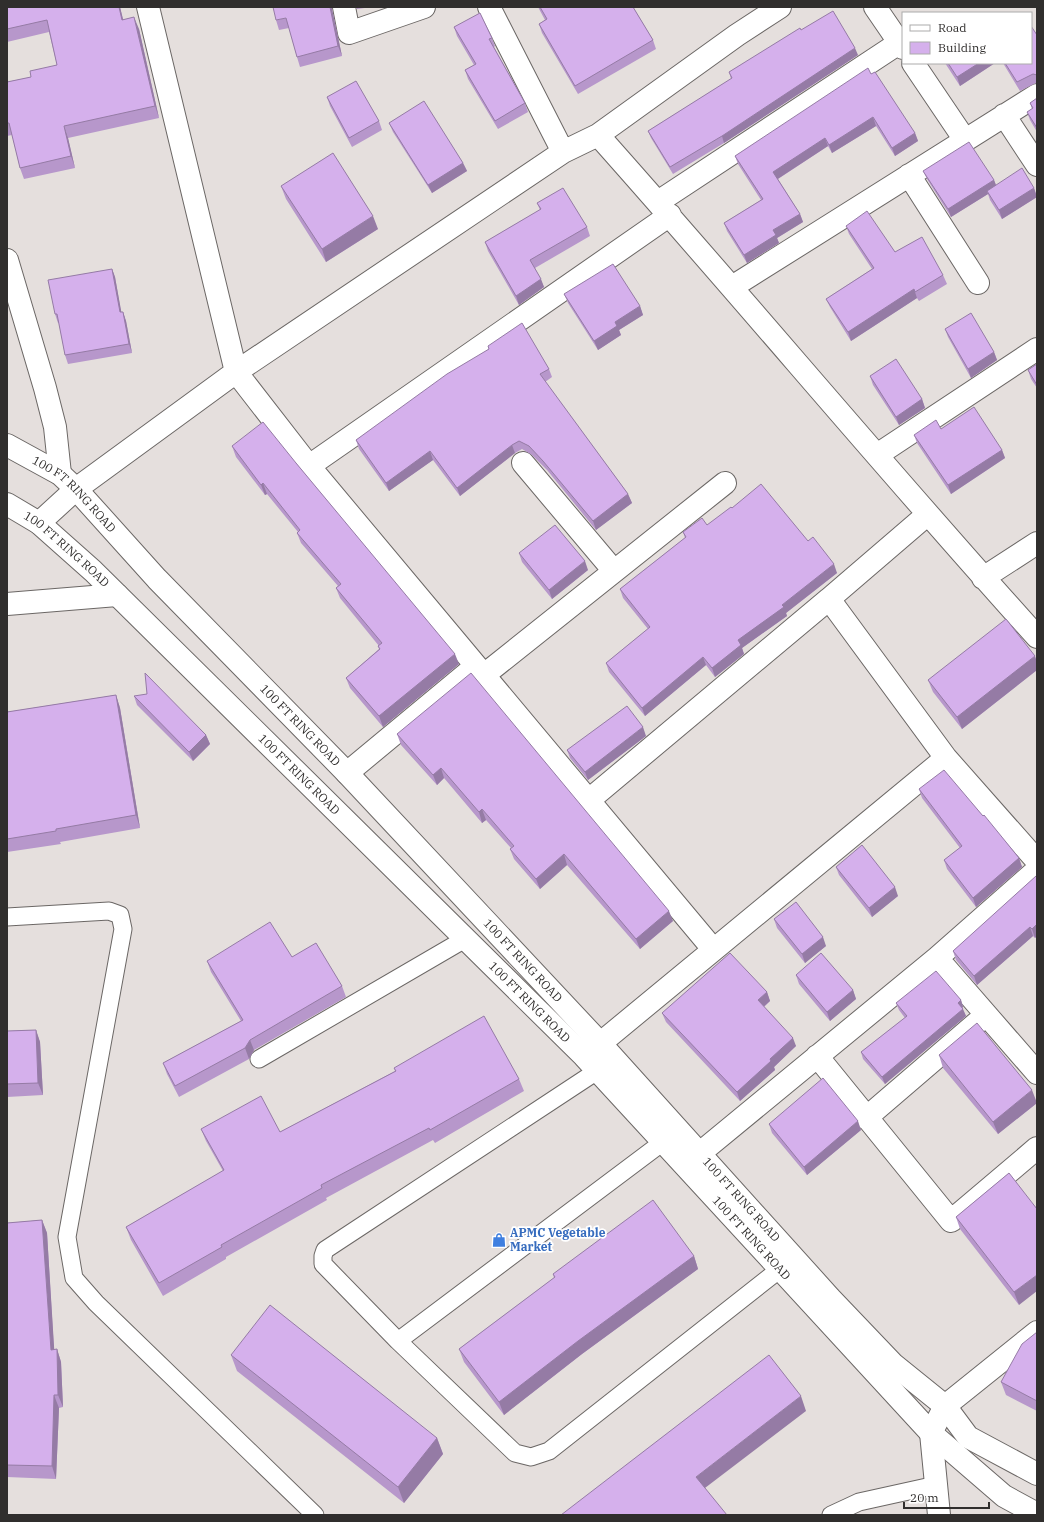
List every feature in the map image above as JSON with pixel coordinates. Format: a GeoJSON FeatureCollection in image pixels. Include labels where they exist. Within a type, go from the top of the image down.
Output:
{"type":"FeatureCollection","features":[{"type":"Feature","properties":{"kind":"street"},"geometry":{"type":"LineString","coordinates":[[148,7],[236,372],[309,466],[713,949]]}},
{"type":"Feature","properties":{"kind":"street"},"geometry":{"type":"LineString","coordinates":[[344,7],[349,33],[424,7]]}},
{"type":"Feature","properties":{"kind":"street"},"geometry":{"type":"LineString","coordinates":[[489,7],[563,152]]}},
{"type":"Feature","properties":{"kind":"street"},"geometry":{"type":"LineString","coordinates":[[39,523],[76,489],[236,372],[563,152],[598,135],[737,35],[780,7]]}},
{"type":"Feature","properties":{"kind":"street"},"geometry":{"type":"LineString","coordinates":[[309,466],[664,208],[901,46],[875,7]]}},
{"type":"Feature","properties":{"kind":"street"},"geometry":{"type":"LineString","coordinates":[[914,64],[965,140]]}},
{"type":"Feature","properties":{"kind":"street"},"geometry":{"type":"LineString","coordinates":[[732,286],[1037,95]]}},
{"type":"Feature","properties":{"kind":"street"},"geometry":{"type":"LineString","coordinates":[[1004,115],[1037,165]]}},
{"type":"Feature","properties":{"kind":"street"},"geometry":{"type":"LineString","coordinates":[[598,135],[732,286],[983,578],[1037,637]]}},
{"type":"Feature","properties":{"kind":"street"},"geometry":{"type":"LineString","coordinates":[[909,175],[978,283]]}},
{"type":"Feature","properties":{"kind":"street"},"geometry":{"type":"LineString","coordinates":[[7,260],[55,427],[60,474]]}},
{"type":"Feature","properties":{"kind":"street"},"geometry":{"type":"LineString","coordinates":[[877,455],[1037,349]]}},
{"type":"Feature","properties":{"kind":"street","name":"100 FT RING ROAD"},"geometry":{"type":"LineString","coordinates":[[7,445],[60,474],[76,489],[157,578],[347,773],[594,1056],[663,1142],[931,1433],[1004,1496],[1037,1514]]}},
{"type":"Feature","properties":{"kind":"street"},"geometry":{"type":"LineString","coordinates":[[523,462],[614,571]]}},
{"type":"Feature","properties":{"kind":"street"},"geometry":{"type":"LineString","coordinates":[[347,773],[480,670],[614,571],[725,483]]}},
{"type":"Feature","properties":{"kind":"street","name":"100 FT RING ROAD"},"geometry":{"type":"LineString","coordinates":[[7,504],[39,523],[117,594],[465,939],[700,1153],[830,1298],[893,1364],[945,1406],[968,1437],[1037,1474]]}},
{"type":"Feature","properties":{"kind":"street"},"geometry":{"type":"LineString","coordinates":[[589,800],[928,514]]}},
{"type":"Feature","properties":{"kind":"street"},"geometry":{"type":"LineString","coordinates":[[983,578],[1037,543]]}},
{"type":"Feature","properties":{"kind":"street"},"geometry":{"type":"LineString","coordinates":[[7,604],[117,594]]}},
{"type":"Feature","properties":{"kind":"street"},"geometry":{"type":"LineString","coordinates":[[829,599],[946,758],[1037,861]]}},
{"type":"Feature","properties":{"kind":"street"},"geometry":{"type":"LineString","coordinates":[[594,1056],[713,949],[946,758]]}},
{"type":"Feature","properties":{"kind":"street"},"geometry":{"type":"LineString","coordinates":[[700,1153],[937,958],[1037,870]]}},
{"type":"Feature","properties":{"kind":"street"},"geometry":{"type":"LineString","coordinates":[[937,958],[1037,1073]]}},
{"type":"Feature","properties":{"kind":"street"},"geometry":{"type":"LineString","coordinates":[[866,1118],[986,1015]]}},
{"type":"Feature","properties":{"kind":"street"},"geometry":{"type":"LineString","coordinates":[[817,1056],[951,1221],[1037,1148]]}},
{"type":"Feature","properties":{"kind":"street"},"geometry":{"type":"LineString","coordinates":[[939,1515],[931,1433],[945,1406],[1037,1332]]}},
{"type":"Feature","properties":{"kind":"lane"},"geometry":{"type":"LineString","coordinates":[[7,917],[109,911],[120,915],[123,930],[67,1237],[74,1278],[96,1303],[315,1515]]}},
{"type":"Feature","properties":{"kind":"lane"},"geometry":{"type":"LineString","coordinates":[[259,1059],[465,939]]}},
{"type":"Feature","properties":{"kind":"lane"},"geometry":{"type":"LineString","coordinates":[[594,1056],[325,1250],[323,1264],[398,1341],[515,1453],[531,1457],[549,1451],[780,1269]]}},
{"type":"Feature","properties":{"kind":"lane"},"geometry":{"type":"LineString","coordinates":[[398,1341],[663,1142]]}},
{"type":"Feature","properties":{"kind":"lane"},"geometry":{"type":"LineString","coordinates":[[831,1515],[859,1502],[936,1485]]}},
{"type":"Feature","properties":{"kind":"building"},"geometry":{"type":"Polygon","coordinates":[[[7,7],[119,7],[122,20],[134,17],[155,106],[64,126],[71,156],[20,168],[9,123],[7,123],[7,82],[31,77],[30,71],[57,65],[47,20],[7,29],[7,7]]]}},
{"type":"Feature","properties":{"kind":"building"},"geometry":{"type":"Polygon","coordinates":[[[273,7],[330,7],[338,46],[297,57],[286,18],[276,20],[273,7]]]}},
{"type":"Feature","properties":{"kind":"building"},"geometry":{"type":"Polygon","coordinates":[[[540,7],[633,7],[653,40],[575,86],[539,24],[547,19],[540,7]]]}},
{"type":"Feature","properties":{"kind":"building"},"geometry":{"type":"Polygon","coordinates":[[[833,11],[855,48],[722,136],[670,167],[648,131],[732,78],[729,72],[800,28],[801,30],[833,11]]]}},
{"type":"Feature","properties":{"kind":"building"},"geometry":{"type":"Polygon","coordinates":[[[480,13],[492,38],[489,39],[525,103],[495,121],[465,70],[476,64],[454,27],[480,13]]]}},
{"type":"Feature","properties":{"kind":"building"},"geometry":{"type":"Polygon","coordinates":[[[1032,28],[1037,35],[1037,75],[1033,74],[1017,82],[1006,64],[1032,64],[1032,28]]]}},
{"type":"Feature","properties":{"kind":"building"},"geometry":{"type":"Polygon","coordinates":[[[949,64],[977,64],[957,77],[949,64]]]}},
{"type":"Feature","properties":{"kind":"building"},"geometry":{"type":"Polygon","coordinates":[[[868,68],[871,74],[875,72],[915,133],[892,148],[873,117],[829,145],[825,138],[773,172],[800,214],[773,230],[776,235],[744,255],[724,223],[763,199],[735,156],[868,68]]]}},
{"type":"Feature","properties":{"kind":"building"},"geometry":{"type":"Polygon","coordinates":[[[356,81],[379,121],[349,138],[327,97],[356,81]]]}},
{"type":"Feature","properties":{"kind":"building"},"geometry":{"type":"Polygon","coordinates":[[[1037,98],[1037,128],[1027,112],[1033,108],[1030,103],[1037,98]]]}},
{"type":"Feature","properties":{"kind":"building"},"geometry":{"type":"Polygon","coordinates":[[[424,101],[463,163],[428,185],[389,123],[424,101]]]}},
{"type":"Feature","properties":{"kind":"building"},"geometry":{"type":"Polygon","coordinates":[[[969,142],[994,180],[948,209],[923,171],[969,142]]]}},
{"type":"Feature","properties":{"kind":"building"},"geometry":{"type":"Polygon","coordinates":[[[333,153],[373,216],[322,249],[281,186],[333,153]]]}},
{"type":"Feature","properties":{"kind":"building"},"geometry":{"type":"Polygon","coordinates":[[[1022,168],[1034,188],[999,210],[987,191],[1022,168]]]}},
{"type":"Feature","properties":{"kind":"building"},"geometry":{"type":"Polygon","coordinates":[[[563,188],[587,227],[530,260],[541,279],[516,296],[485,242],[541,209],[537,203],[563,188]]]}},
{"type":"Feature","properties":{"kind":"building"},"geometry":{"type":"Polygon","coordinates":[[[867,211],[895,252],[922,237],[943,275],[915,292],[914,289],[848,332],[826,299],[874,268],[846,226],[867,211]]]}},
{"type":"Feature","properties":{"kind":"building"},"geometry":{"type":"Polygon","coordinates":[[[613,264],[640,306],[615,322],[617,326],[594,341],[564,294],[613,264]]]}},
{"type":"Feature","properties":{"kind":"building"},"geometry":{"type":"Polygon","coordinates":[[[112,269],[120,312],[123,312],[129,344],[65,355],[57,314],[55,314],[48,280],[112,269]]]}},
{"type":"Feature","properties":{"kind":"building"},"geometry":{"type":"Polygon","coordinates":[[[971,313],[994,352],[968,369],[945,329],[971,313]]]}},
{"type":"Feature","properties":{"kind":"building"},"geometry":{"type":"Polygon","coordinates":[[[522,323],[549,369],[540,374],[628,494],[593,521],[543,461],[529,446],[519,441],[457,488],[430,451],[386,483],[356,440],[447,374],[489,349],[488,346],[522,323]]]}},
{"type":"Feature","properties":{"kind":"building"},"geometry":{"type":"Polygon","coordinates":[[[896,359],[922,399],[896,417],[870,376],[896,359]]]}},
{"type":"Feature","properties":{"kind":"building"},"geometry":{"type":"Polygon","coordinates":[[[1037,364],[1037,385],[1028,370],[1037,364]]]}},
{"type":"Feature","properties":{"kind":"building"},"geometry":{"type":"Polygon","coordinates":[[[974,407],[1002,450],[948,485],[914,435],[936,420],[941,429],[974,407]]]}},
{"type":"Feature","properties":{"kind":"building"},"geometry":{"type":"Polygon","coordinates":[[[263,422],[455,654],[379,716],[346,678],[380,649],[378,646],[382,643],[336,588],[341,584],[297,533],[300,530],[263,483],[261,485],[232,446],[263,422]]]}},
{"type":"Feature","properties":{"kind":"building"},"geometry":{"type":"Polygon","coordinates":[[[761,484],[808,541],[813,537],[834,564],[782,605],[784,607],[738,640],[741,645],[712,668],[703,657],[642,708],[606,663],[650,627],[620,589],[686,537],[683,532],[702,518],[707,525],[731,507],[732,508],[761,484]]]}},
{"type":"Feature","properties":{"kind":"building"},"geometry":{"type":"Polygon","coordinates":[[[555,525],[585,561],[549,590],[519,553],[555,525]]]}},
{"type":"Feature","properties":{"kind":"building"},"geometry":{"type":"Polygon","coordinates":[[[1006,619],[1035,656],[957,717],[928,680],[1006,619]]]}},
{"type":"Feature","properties":{"kind":"building"},"geometry":{"type":"Polygon","coordinates":[[[145,673],[206,735],[189,752],[134,696],[147,694],[145,673]]]}},
{"type":"Feature","properties":{"kind":"building"},"geometry":{"type":"Polygon","coordinates":[[[471,673],[669,911],[636,939],[564,854],[536,879],[510,849],[514,846],[482,809],[479,812],[441,768],[433,775],[397,734],[471,673]]]}},
{"type":"Feature","properties":{"kind":"building"},"geometry":{"type":"Polygon","coordinates":[[[116,695],[136,815],[7,839],[7,712],[116,695]]]}},
{"type":"Feature","properties":{"kind":"building"},"geometry":{"type":"Polygon","coordinates":[[[627,706],[643,727],[585,772],[567,750],[627,706]]]}},
{"type":"Feature","properties":{"kind":"building"},"geometry":{"type":"Polygon","coordinates":[[[944,770],[983,816],[984,815],[1019,858],[973,898],[944,860],[962,846],[919,789],[944,770]]]}},
{"type":"Feature","properties":{"kind":"building"},"geometry":{"type":"Polygon","coordinates":[[[862,845],[895,887],[869,908],[836,867],[862,845]]]}},
{"type":"Feature","properties":{"kind":"building"},"geometry":{"type":"Polygon","coordinates":[[[1036,876],[1037,924],[1032,929],[1030,927],[974,976],[953,951],[1036,876]]]}},
{"type":"Feature","properties":{"kind":"building"},"geometry":{"type":"Polygon","coordinates":[[[796,902],[823,937],[802,954],[774,919],[796,902]]]}},
{"type":"Feature","properties":{"kind":"building"},"geometry":{"type":"Polygon","coordinates":[[[270,922],[292,957],[316,943],[342,986],[250,1040],[245,1048],[175,1086],[163,1063],[243,1020],[207,961],[270,922]]]}},
{"type":"Feature","properties":{"kind":"building"},"geometry":{"type":"Polygon","coordinates":[[[730,953],[767,992],[758,1000],[793,1038],[770,1059],[771,1061],[737,1092],[662,1013],[730,953]]]}},
{"type":"Feature","properties":{"kind":"building"},"geometry":{"type":"Polygon","coordinates":[[[821,953],[853,990],[827,1012],[796,975],[821,953]]]}},
{"type":"Feature","properties":{"kind":"building"},"geometry":{"type":"Polygon","coordinates":[[[936,971],[961,1000],[958,1003],[963,1009],[882,1077],[861,1052],[907,1016],[896,1003],[936,971]]]}},
{"type":"Feature","properties":{"kind":"building"},"geometry":{"type":"Polygon","coordinates":[[[484,1016],[519,1079],[430,1130],[429,1128],[321,1185],[322,1188],[221,1245],[222,1247],[159,1283],[126,1227],[224,1170],[201,1129],[261,1096],[280,1132],[396,1071],[394,1068],[484,1016]]]}},
{"type":"Feature","properties":{"kind":"building"},"geometry":{"type":"Polygon","coordinates":[[[977,1023],[1032,1090],[993,1122],[939,1055],[977,1023]]]}},
{"type":"Feature","properties":{"kind":"building"},"geometry":{"type":"Polygon","coordinates":[[[36,1030],[38,1083],[7,1084],[7,1031],[36,1030]]]}},
{"type":"Feature","properties":{"kind":"building"},"geometry":{"type":"Polygon","coordinates":[[[823,1078],[858,1121],[804,1167],[769,1124],[823,1078]]]}},
{"type":"Feature","properties":{"kind":"building"},"geometry":{"type":"Polygon","coordinates":[[[1009,1173],[1037,1209],[1037,1275],[1014,1292],[956,1217],[1009,1173]]]}},
{"type":"Feature","properties":{"kind":"building"},"geometry":{"type":"Polygon","coordinates":[[[653,1200],[694,1256],[578,1341],[499,1402],[459,1349],[555,1277],[553,1274],[653,1200]]]}},
{"type":"Feature","properties":{"kind":"building"},"geometry":{"type":"Polygon","coordinates":[[[42,1220],[51,1350],[57,1349],[58,1395],[54,1395],[52,1466],[7,1465],[7,1223],[42,1220]]]}},
{"type":"Feature","properties":{"kind":"building"},"geometry":{"type":"Polygon","coordinates":[[[270,1305],[437,1438],[398,1487],[231,1355],[270,1305]]]}},
{"type":"Feature","properties":{"kind":"building"},"geometry":{"type":"Polygon","coordinates":[[[1037,1332],[1037,1401],[1001,1382],[1022,1344],[1037,1332]]]}},
{"type":"Feature","properties":{"kind":"building"},"geometry":{"type":"Polygon","coordinates":[[[769,1355],[801,1396],[696,1477],[727,1515],[561,1515],[769,1355]]]}},
{"type":"Feature","properties":{"kind":"place","name":"APMC Vegetable Market"},"geometry":{"type":"Point","coordinates":[499,1240]}}]}
